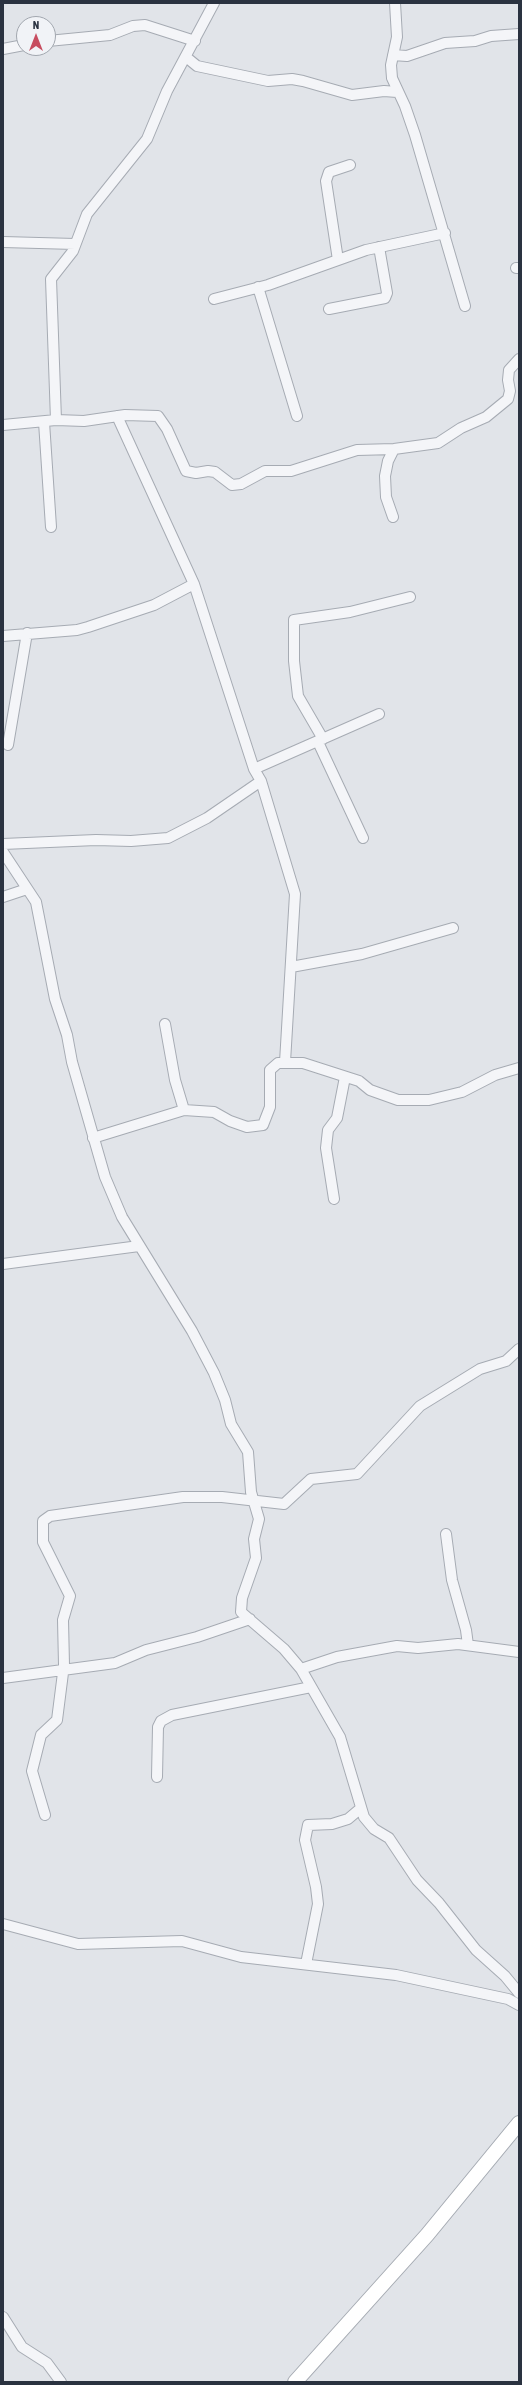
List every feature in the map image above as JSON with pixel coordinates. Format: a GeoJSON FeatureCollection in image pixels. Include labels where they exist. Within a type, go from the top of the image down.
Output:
{"type":"FeatureCollection","features":[{"type":"Feature","properties":{"kind":"street"},"geometry":{"type":"LineString","coordinates":[[56,420],[51,279],[73,251],[88,214],[147,139],[167,91],[214,3]]}},
{"type":"Feature","properties":{"kind":"street"},"geometry":{"type":"LineString","coordinates":[[395,3],[397,37],[393,55],[392,78],[412,128],[465,306]]}},
{"type":"Feature","properties":{"kind":"street"},"geometry":{"type":"LineString","coordinates":[[56,40],[110,35],[133,26],[145,25],[195,41]]}},
{"type":"Feature","properties":{"kind":"street"},"geometry":{"type":"LineString","coordinates":[[393,55],[407,56],[445,44],[474,42],[491,36],[519,34]]}},
{"type":"Feature","properties":{"kind":"street"},"geometry":{"type":"LineString","coordinates":[[3,50],[16,47]]}},
{"type":"Feature","properties":{"kind":"street"},"geometry":{"type":"LineString","coordinates":[[186,57],[198,66],[268,81],[292,79],[303,81],[352,95],[384,91],[397,92]]}},
{"type":"Feature","properties":{"kind":"street"},"geometry":{"type":"LineString","coordinates":[[338,260],[326,181],[329,172],[350,165]]}},
{"type":"Feature","properties":{"kind":"street"},"geometry":{"type":"LineString","coordinates":[[214,299],[310,271],[379,247],[444,233]]}},
{"type":"Feature","properties":{"kind":"street"},"geometry":{"type":"LineString","coordinates":[[3,242],[76,244]]}},
{"type":"Feature","properties":{"kind":"street"},"geometry":{"type":"LineString","coordinates":[[329,309],[385,298],[387,293],[379,247]]}},
{"type":"Feature","properties":{"kind":"street"},"geometry":{"type":"LineString","coordinates":[[258,287],[297,416]]}},
{"type":"Feature","properties":{"kind":"street"},"geometry":{"type":"LineString","coordinates":[[3,426],[56,420],[84,421],[117,416],[150,414],[158,416],[167,429],[186,471],[196,474],[208,471],[215,472],[232,486],[241,484],[265,471],[291,471],[357,450],[394,449],[438,443],[498,408],[508,399],[510,391],[508,380],[510,370],[519,359]]}},
{"type":"Feature","properties":{"kind":"street"},"geometry":{"type":"LineString","coordinates":[[117,416],[194,584],[254,769],[261,782],[295,894],[285,1062]]}},
{"type":"Feature","properties":{"kind":"street"},"geometry":{"type":"LineString","coordinates":[[44,422],[51,527]]}},
{"type":"Feature","properties":{"kind":"street"},"geometry":{"type":"LineString","coordinates":[[393,517],[386,497],[385,476],[388,461],[394,449]]}},
{"type":"Feature","properties":{"kind":"street"},"geometry":{"type":"LineString","coordinates":[[3,636],[88,627],[154,605],[194,584]]}},
{"type":"Feature","properties":{"kind":"street"},"geometry":{"type":"LineString","coordinates":[[363,838],[320,740],[298,696],[294,661],[294,620],[350,612],[410,597]]}},
{"type":"Feature","properties":{"kind":"street"},"geometry":{"type":"LineString","coordinates":[[8,745],[27,634]]}},
{"type":"Feature","properties":{"kind":"street"},"geometry":{"type":"LineString","coordinates":[[254,769],[378,714]]}},
{"type":"Feature","properties":{"kind":"street"},"geometry":{"type":"LineString","coordinates":[[3,844],[96,840],[132,841],[168,838],[207,818],[261,782]]}},
{"type":"Feature","properties":{"kind":"street"},"geometry":{"type":"LineString","coordinates":[[3,852],[36,902],[54,1000],[67,1035],[72,1062],[105,1177],[122,1217],[138,1246],[192,1331],[214,1372],[225,1400],[231,1424],[248,1452],[254,1502],[259,1519],[254,1539],[256,1558],[242,1598],[241,1612],[284,1649],[301,1669],[340,1737],[364,1817],[374,1829],[388,1838],[417,1880],[439,1903],[476,1950],[505,1976],[519,1993]]}},
{"type":"Feature","properties":{"kind":"street"},"geometry":{"type":"LineString","coordinates":[[3,898],[27,889]]}},
{"type":"Feature","properties":{"kind":"street"},"geometry":{"type":"LineString","coordinates":[[291,967],[362,954],[453,928]]}},
{"type":"Feature","properties":{"kind":"street"},"geometry":{"type":"LineString","coordinates":[[165,1024],[175,1080],[184,1110]]}},
{"type":"Feature","properties":{"kind":"street"},"geometry":{"type":"LineString","coordinates":[[93,1138],[184,1110],[214,1112],[247,1127],[263,1125],[270,1107],[270,1070],[273,1065],[285,1062],[303,1063],[359,1081],[370,1090],[398,1100],[429,1100],[462,1092],[495,1075],[519,1068]]}},
{"type":"Feature","properties":{"kind":"street"},"geometry":{"type":"LineString","coordinates":[[334,1199],[326,1148],[328,1130],[337,1118],[345,1077]]}},
{"type":"Feature","properties":{"kind":"street"},"geometry":{"type":"LineString","coordinates":[[3,1264],[138,1246]]}},
{"type":"Feature","properties":{"kind":"street"},"geometry":{"type":"LineString","coordinates":[[45,1815],[32,1772],[41,1735],[57,1720],[63,1670],[63,1620],[70,1596],[44,1542],[43,1521],[50,1516],[183,1497],[222,1497],[254,1502],[284,1504],[311,1479],[357,1474],[420,1406],[480,1369],[506,1361],[519,1349]]}},
{"type":"Feature","properties":{"kind":"street"},"geometry":{"type":"LineString","coordinates":[[446,1534],[452,1580],[466,1630],[468,1645]]}},
{"type":"Feature","properties":{"kind":"street"},"geometry":{"type":"LineString","coordinates":[[3,1678],[115,1663],[146,1650],[198,1637],[250,1619]]}},
{"type":"Feature","properties":{"kind":"street"},"geometry":{"type":"LineString","coordinates":[[301,1669],[337,1656],[397,1646],[418,1648],[439,1644],[468,1645],[519,1652]]}},
{"type":"Feature","properties":{"kind":"street"},"geometry":{"type":"LineString","coordinates":[[157,1777],[158,1727],[161,1721],[172,1714],[311,1687]]}},
{"type":"Feature","properties":{"kind":"street"},"geometry":{"type":"LineString","coordinates":[[306,1964],[318,1904],[316,1886],[305,1840],[308,1825],[332,1824],[348,1819],[361,1808]]}},
{"type":"Feature","properties":{"kind":"street"},"geometry":{"type":"LineString","coordinates":[[3,1924],[78,1944],[182,1941],[241,1957],[416,1979],[508,1999],[519,2005]]}},
{"type":"Feature","properties":{"kind":"street"},"geometry":{"type":"LineString","coordinates":[[295,2382],[427,2235],[519,2123]]}},
{"type":"Feature","properties":{"kind":"street"},"geometry":{"type":"LineString","coordinates":[[3,2317],[22,2347],[47,2362],[61,2382]]}}]}
